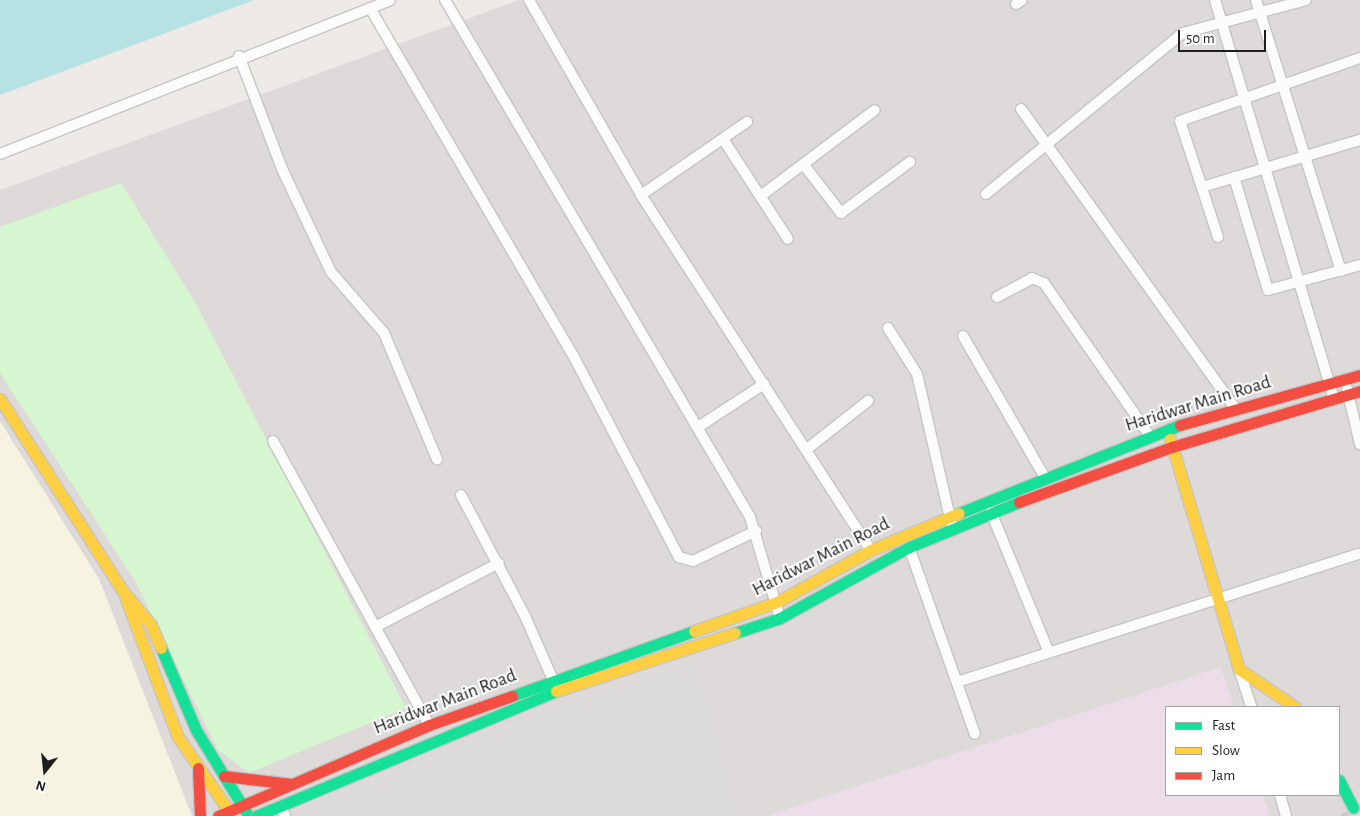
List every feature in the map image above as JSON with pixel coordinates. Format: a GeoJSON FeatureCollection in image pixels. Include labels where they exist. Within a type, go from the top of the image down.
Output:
{"type":"FeatureCollection","features":[{"type":"Feature","properties":{"kind":"main road","name":"Haridwar Main Road"},"geometry":{"type":"LineString","coordinates":[[256,816],[283,811],[555,684],[777,602],[871,550],[949,514],[1044,476],[1166,429],[1235,408],[1360,375]]}},
{"type":"Feature","properties":{"kind":"main road","name":"Haridwar Main Road"},"geometry":{"type":"LineString","coordinates":[[218,816],[231,814],[242,805],[429,725],[555,684],[780,618],[909,547],[991,512],[1172,447],[1360,391]]}},
{"type":"Feature","properties":{"kind":"main road"},"geometry":{"type":"LineString","coordinates":[[0,399],[123,591],[151,625],[196,730],[248,816]]}},
{"type":"Feature","properties":{"kind":"main road"},"geometry":{"type":"LineString","coordinates":[[1166,429],[1239,669],[1294,706]]}},
{"type":"Feature","properties":{"kind":"main road"},"geometry":{"type":"LineString","coordinates":[[123,591],[178,737],[231,814]]}},
{"type":"Feature","properties":{"kind":"main road"},"geometry":{"type":"LineString","coordinates":[[198,768],[200,816]]}},
{"type":"Feature","properties":{"kind":"main road"},"geometry":{"type":"LineString","coordinates":[[224,776],[292,784]]}},
{"type":"Feature","properties":{"kind":"main road"},"geometry":{"type":"LineString","coordinates":[[1340,782],[1353,808]]}},
{"type":"Feature","properties":{"kind":"street"},"geometry":{"type":"LineString","coordinates":[[0,154],[239,56],[390,0]]}},
{"type":"Feature","properties":{"kind":"street"},"geometry":{"type":"LineString","coordinates":[[445,0],[698,427],[756,531],[780,618]]}},
{"type":"Feature","properties":{"kind":"street"},"geometry":{"type":"LineString","coordinates":[[529,0],[641,195],[871,550]]}},
{"type":"Feature","properties":{"kind":"street"},"geometry":{"type":"LineString","coordinates":[[1216,0],[1334,398]]}},
{"type":"Feature","properties":{"kind":"street"},"geometry":{"type":"LineString","coordinates":[[1256,0],[1341,271]]}},
{"type":"Feature","properties":{"kind":"street"},"geometry":{"type":"LineString","coordinates":[[986,194],[1163,46],[1184,33],[1298,1]]}},
{"type":"Feature","properties":{"kind":"street"},"geometry":{"type":"LineString","coordinates":[[370,8],[575,359],[679,557],[693,561],[756,531]]}},
{"type":"Feature","properties":{"kind":"street"},"geometry":{"type":"LineString","coordinates":[[239,56],[283,171],[331,272],[384,333],[436,459]]}},
{"type":"Feature","properties":{"kind":"street"},"geometry":{"type":"LineString","coordinates":[[1218,237],[1180,121],[1282,82],[1360,58]]}},
{"type":"Feature","properties":{"kind":"street"},"geometry":{"type":"LineString","coordinates":[[1021,109],[1235,408]]}},
{"type":"Feature","properties":{"kind":"street"},"geometry":{"type":"LineString","coordinates":[[762,195],[875,110]]}},
{"type":"Feature","properties":{"kind":"street"},"geometry":{"type":"LineString","coordinates":[[641,195],[747,122]]}},
{"type":"Feature","properties":{"kind":"street"},"geometry":{"type":"LineString","coordinates":[[723,139],[762,195],[788,239]]}},
{"type":"Feature","properties":{"kind":"street"},"geometry":{"type":"LineString","coordinates":[[1202,187],[1304,155],[1360,140]]}},
{"type":"Feature","properties":{"kind":"street"},"geometry":{"type":"LineString","coordinates":[[804,165],[841,213],[910,162]]}},
{"type":"Feature","properties":{"kind":"street"},"geometry":{"type":"LineString","coordinates":[[1234,177],[1265,287],[1272,290],[1360,265]]}},
{"type":"Feature","properties":{"kind":"street"},"geometry":{"type":"LineString","coordinates":[[997,298],[1032,278],[1044,283],[1150,436]]}},
{"type":"Feature","properties":{"kind":"street"},"geometry":{"type":"LineString","coordinates":[[888,328],[917,374],[952,528]]}},
{"type":"Feature","properties":{"kind":"street"},"geometry":{"type":"LineString","coordinates":[[963,336],[1044,476]]}},
{"type":"Feature","properties":{"kind":"street"},"geometry":{"type":"LineString","coordinates":[[1344,380],[1360,444]]}},
{"type":"Feature","properties":{"kind":"street"},"geometry":{"type":"LineString","coordinates":[[698,427],[764,384]]}},
{"type":"Feature","properties":{"kind":"street"},"geometry":{"type":"LineString","coordinates":[[807,449],[868,401]]}},
{"type":"Feature","properties":{"kind":"street"},"geometry":{"type":"LineString","coordinates":[[273,442],[377,626],[429,725]]}},
{"type":"Feature","properties":{"kind":"street"},"geometry":{"type":"LineString","coordinates":[[461,496],[498,563],[555,684]]}},
{"type":"Feature","properties":{"kind":"street"},"geometry":{"type":"LineString","coordinates":[[991,512],[1048,650]]}},
{"type":"Feature","properties":{"kind":"street"},"geometry":{"type":"LineString","coordinates":[[909,547],[975,734]]}},
{"type":"Feature","properties":{"kind":"street"},"geometry":{"type":"LineString","coordinates":[[957,682],[1048,650],[1360,553]]}},
{"type":"Feature","properties":{"kind":"street"},"geometry":{"type":"LineString","coordinates":[[377,626],[498,563]]}},
{"type":"Feature","properties":{"kind":"street"},"geometry":{"type":"LineString","coordinates":[[1239,669],[1251,706]]}},
{"type":"Feature","properties":{"kind":"street"},"geometry":{"type":"LineString","coordinates":[[1280,796],[1286,816]]}},
{"type":"Feature","properties":{"kind":"shaded area"},"geometry":{"type":"Polygon","coordinates":[[[519,0],[1360,0],[1360,816],[0,816],[0,190],[519,0]]]}},
{"type":"Feature","properties":{"kind":"shaded area"},"geometry":{"type":"Polygon","coordinates":[[[0,421],[99,579],[192,816],[0,816],[0,421]]]}},
{"type":"Feature","properties":{"kind":"shaded area"},"geometry":{"type":"Polygon","coordinates":[[[692,657],[737,816],[299,816],[294,807],[692,657]]]}},
{"type":"Feature","properties":{"kind":"shaded area"},"geometry":{"type":"Polygon","coordinates":[[[1221,667],[1234,706],[1165,706],[1165,796],[1263,796],[1270,816],[766,816],[1221,667]]]}},
{"type":"Feature","properties":{"kind":"green space"},"geometry":{"type":"Polygon","coordinates":[[[121,183],[195,302],[406,708],[249,773],[218,750],[135,581],[0,373],[0,227],[121,183]]]}},
{"type":"Feature","properties":{"kind":"water"},"geometry":{"type":"Polygon","coordinates":[[[0,0],[254,0],[0,95],[0,0]]]}},
{"type":"Feature","properties":{"kind":"railway"},"geometry":{"type":"LineString","coordinates":[[1341,816],[1360,810]]}},
{"type":"Feature","properties":{"kind":"traffic: fast"},"geometry":{"type":"LineString","coordinates":[[959,513],[1180,425]]}},
{"type":"Feature","properties":{"kind":"traffic: fast"},"geometry":{"type":"LineString","coordinates":[[735,633],[780,618],[909,547],[1019,502]]}},
{"type":"Feature","properties":{"kind":"traffic: fast"},"geometry":{"type":"LineString","coordinates":[[512,696],[694,631]]}},
{"type":"Feature","properties":{"kind":"traffic: fast"},"geometry":{"type":"LineString","coordinates":[[161,648],[196,730],[246,812]]}},
{"type":"Feature","properties":{"kind":"traffic: fast"},"geometry":{"type":"LineString","coordinates":[[256,816],[556,691]]}},
{"type":"Feature","properties":{"kind":"traffic: fast"},"geometry":{"type":"LineString","coordinates":[[1340,782],[1353,808]]}},
{"type":"Feature","properties":{"kind":"traffic: slow"},"geometry":{"type":"LineString","coordinates":[[0,399],[123,591],[151,625],[161,648]]}},
{"type":"Feature","properties":{"kind":"traffic: slow"},"geometry":{"type":"LineString","coordinates":[[1170,439],[1239,669],[1294,706]]}},
{"type":"Feature","properties":{"kind":"traffic: slow"},"geometry":{"type":"LineString","coordinates":[[694,631],[777,602],[871,550],[959,513]]}},
{"type":"Feature","properties":{"kind":"traffic: slow"},"geometry":{"type":"LineString","coordinates":[[126,599],[178,737],[232,816]]}},
{"type":"Feature","properties":{"kind":"traffic: slow"},"geometry":{"type":"LineString","coordinates":[[556,691],[735,633]]}},
{"type":"Feature","properties":{"kind":"traffic: jam"},"geometry":{"type":"LineString","coordinates":[[1180,425],[1360,375]]}},
{"type":"Feature","properties":{"kind":"traffic: jam"},"geometry":{"type":"LineString","coordinates":[[1019,502],[1172,447],[1360,391]]}},
{"type":"Feature","properties":{"kind":"traffic: jam"},"geometry":{"type":"LineString","coordinates":[[218,816],[429,725],[512,696]]}},
{"type":"Feature","properties":{"kind":"traffic: jam"},"geometry":{"type":"LineString","coordinates":[[198,768],[200,816]]}},
{"type":"Feature","properties":{"kind":"traffic: jam"},"geometry":{"type":"LineString","coordinates":[[224,776],[292,784]]}}]}
